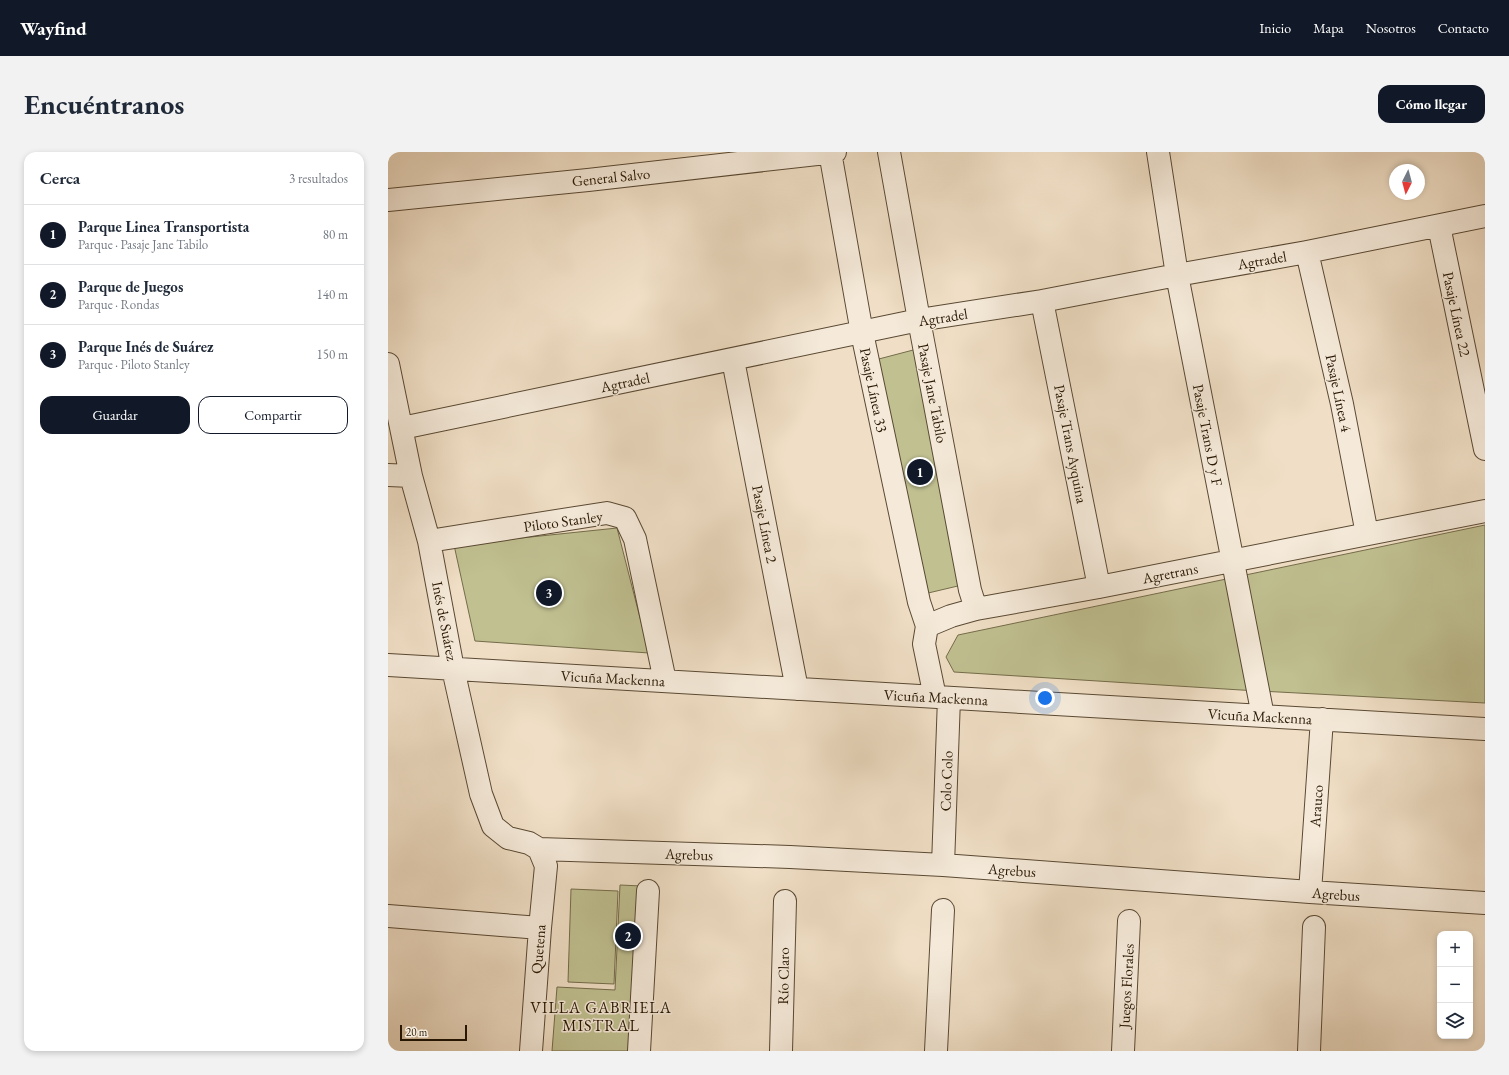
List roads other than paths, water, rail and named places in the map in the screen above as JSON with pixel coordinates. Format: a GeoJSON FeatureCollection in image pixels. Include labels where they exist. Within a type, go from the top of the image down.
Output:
{"type":"FeatureCollection","features":[{"type":"Feature","properties":{"kind":"street","name":"Pasaje Línea 33"},"geometry":{"type":"LineString","coordinates":[[830,152],[862,333],[919,602],[927,626]]}},
{"type":"Feature","properties":{"kind":"street","name":"General Salvo"},"geometry":{"type":"LineString","coordinates":[[388,200],[588,180],[835,152]]}},
{"type":"Feature","properties":{"kind":"street","name":"Pasaje Jane Tabilo"},"geometry":{"type":"LineString","coordinates":[[889,152],[970,590],[976,609]]}},
{"type":"Feature","properties":{"kind":"street","name":"Pasaje Trans D y F"},"geometry":{"type":"LineString","coordinates":[[1158,152],[1177,275],[1263,716]]}},
{"type":"Feature","properties":{"kind":"street","name":"Agtradel"},"geometry":{"type":"LineString","coordinates":[[402,428],[919,320],[1042,301],[1307,252],[1485,216]]}},
{"type":"Feature","properties":{"kind":"street","name":"Pasaje Línea 22"},"geometry":{"type":"LineString","coordinates":[[1440,226],[1485,449]]}},
{"type":"Feature","properties":{"kind":"street","name":"Pasaje Línea 4"},"geometry":{"type":"LineString","coordinates":[[1307,252],[1342,404],[1367,534]]}},
{"type":"Feature","properties":{"kind":"street","name":"Pasaje Trans Ayquina"},"geometry":{"type":"LineString","coordinates":[[1042,301],[1099,587]]}},
{"type":"Feature","properties":{"kind":"street","name":"Pasaje Línea 2"},"geometry":{"type":"LineString","coordinates":[[733,360],[797,689]]}},
{"type":"Feature","properties":{"kind":"street","name":"Inés de Suárez"},"geometry":{"type":"LineString","coordinates":[[388,364],[411,476],[429,541],[453,668],[481,794],[493,826],[508,838],[529,843],[539,849]]}},
{"type":"Feature","properties":{"kind":"street"},"geometry":{"type":"LineString","coordinates":[[388,475],[411,476]]}},
{"type":"Feature","properties":{"kind":"street","name":"Agretrans"},"geometry":{"type":"LineString","coordinates":[[927,626],[951,616],[976,609],[1099,587],[1485,511]]}},
{"type":"Feature","properties":{"kind":"street","name":"Piloto Stanley"},"geometry":{"type":"LineString","coordinates":[[429,541],[607,513],[625,518],[635,540],[665,681]]}},
{"type":"Feature","properties":{"kind":"street"},"geometry":{"type":"LineString","coordinates":[[927,626],[924,644],[942,697]]}},
{"type":"Feature","properties":{"kind":"street","name":"Vicuña Mackenna"},"geometry":{"type":"LineString","coordinates":[[388,665],[1485,729]]}},
{"type":"Feature","properties":{"kind":"street","name":"Colo Colo"},"geometry":{"type":"LineString","coordinates":[[942,697],[943,865]]}},
{"type":"Feature","properties":{"kind":"street","name":"Arauco"},"geometry":{"type":"LineString","coordinates":[[1310,892],[1322,720]]}},
{"type":"Feature","properties":{"kind":"street","name":"Agrebus"},"geometry":{"type":"LineString","coordinates":[[539,849],[790,857],[943,865],[1310,892],[1485,903]]}},
{"type":"Feature","properties":{"kind":"street","name":"Quetena"},"geometry":{"type":"LineString","coordinates":[[530,1051],[546,866],[539,849]]}},
{"type":"Feature","properties":{"kind":"street"},"geometry":{"type":"LineString","coordinates":[[639,1051],[648,891]]}},
{"type":"Feature","properties":{"kind":"street","name":"Río Claro"},"geometry":{"type":"LineString","coordinates":[[781,1051],[785,901]]}},
{"type":"Feature","properties":{"kind":"street"},"geometry":{"type":"LineString","coordinates":[[936,1051],[943,910]]}},
{"type":"Feature","properties":{"kind":"street"},"geometry":{"type":"LineString","coordinates":[[388,916],[540,928]]}},
{"type":"Feature","properties":{"kind":"street","name":"Juegos Florales"},"geometry":{"type":"LineString","coordinates":[[1123,1051],[1129,921]]}},
{"type":"Feature","properties":{"kind":"street"},"geometry":{"type":"LineString","coordinates":[[1309,1051],[1314,927]]}},
{"type":"Feature","properties":{"kind":"place","name":"Parque Linea Transportista"},"geometry":{"type":"Point","coordinates":[920,472]}},
{"type":"Feature","properties":{"kind":"place","name":"Parque Inés de Suárez"},"geometry":{"type":"Point","coordinates":[549,593]}},
{"type":"Feature","properties":{"kind":"place","name":"Parque de Juegos"},"geometry":{"type":"Point","coordinates":[628,936]}},
{"type":"Feature","properties":{"kind":"district","name":"VILLA GABRIELA MISTRAL"},"geometry":{"type":"Point","coordinates":[601,1016]}}]}
